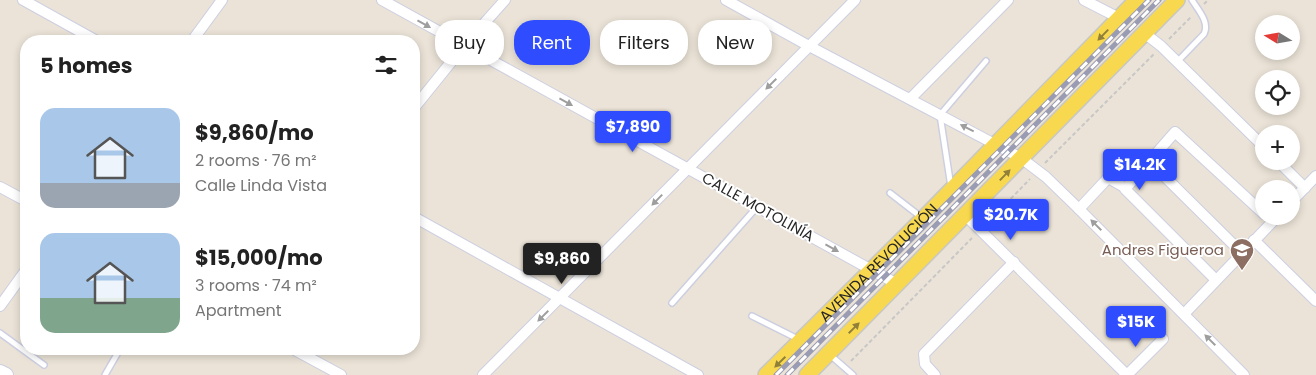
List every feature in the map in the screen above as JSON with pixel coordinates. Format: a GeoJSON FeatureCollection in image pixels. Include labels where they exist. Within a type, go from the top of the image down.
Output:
{"type":"FeatureCollection","features":[{"type":"Feature","properties":{"kind":"main road","name":"AVENIDA REVOLUCIÓN"},"geometry":{"type":"LineString","coordinates":[[766,375],[952,190],[1137,0]]}},
{"type":"Feature","properties":{"kind":"main road","name":"AVENIDA REVOLUCIÓN"},"geometry":{"type":"LineString","coordinates":[[807,375],[1177,0]]}},
{"type":"Feature","properties":{"kind":"street"},"geometry":{"type":"LineString","coordinates":[[22,0],[86,35]]}},
{"type":"Feature","properties":{"kind":"street"},"geometry":{"type":"LineString","coordinates":[[196,35],[222,0]]}},
{"type":"Feature","properties":{"kind":"street","name":"CALLE MOTOLINÍA"},"geometry":{"type":"LineString","coordinates":[[382,0],[435,30]]}},
{"type":"Feature","properties":{"kind":"street"},"geometry":{"type":"LineString","coordinates":[[487,20],[504,0]]}},
{"type":"Feature","properties":{"kind":"street"},"geometry":{"type":"LineString","coordinates":[[483,375],[561,299],[687,168],[855,0]]}},
{"type":"Feature","properties":{"kind":"street"},"geometry":{"type":"LineString","coordinates":[[910,99],[1008,0]]}},
{"type":"Feature","properties":{"kind":"street"},"geometry":{"type":"LineString","coordinates":[[1084,0],[1119,18]]}},
{"type":"Feature","properties":{"kind":"street"},"geometry":{"type":"LineString","coordinates":[[730,1],[809,46],[996,144],[1039,170],[1244,375]]}},
{"type":"Feature","properties":{"kind":"street"},"geometry":{"type":"LineString","coordinates":[[1144,32],[1162,46],[1255,138]]}},
{"type":"Feature","properties":{"kind":"street"},"geometry":{"type":"LineString","coordinates":[[420,101],[449,65]]}},
{"type":"Feature","properties":{"kind":"street","name":"CALLE MOTOLINÍA"},"geometry":{"type":"LineString","coordinates":[[499,65],[897,284]]}},
{"type":"Feature","properties":{"kind":"street"},"geometry":{"type":"LineString","coordinates":[[1125,189],[1175,132],[1255,204]]}},
{"type":"Feature","properties":{"kind":"street"},"geometry":{"type":"LineString","coordinates":[[1149,161],[1242,253]]}},
{"type":"Feature","properties":{"kind":"street"},"geometry":{"type":"LineString","coordinates":[[1287,170],[1305,188]]}},
{"type":"Feature","properties":{"kind":"street"},"geometry":{"type":"LineString","coordinates":[[1300,193],[1316,176]]}},
{"type":"Feature","properties":{"kind":"street"},"geometry":{"type":"LineString","coordinates":[[1080,209],[1108,178],[1112,178],[1216,280]]}},
{"type":"Feature","properties":{"kind":"street"},"geometry":{"type":"LineString","coordinates":[[0,187],[20,198]]}},
{"type":"Feature","properties":{"kind":"street"},"geometry":{"type":"LineString","coordinates":[[965,215],[1127,375],[1163,339]]}},
{"type":"Feature","properties":{"kind":"street"},"geometry":{"type":"LineString","coordinates":[[420,220],[698,375]]}},
{"type":"Feature","properties":{"kind":"street"},"geometry":{"type":"LineString","coordinates":[[1184,314],[1254,240],[1264,225]]}},
{"type":"Feature","properties":{"kind":"street"},"geometry":{"type":"LineString","coordinates":[[1254,240],[1316,301]]}},
{"type":"Feature","properties":{"kind":"street"},"geometry":{"type":"LineString","coordinates":[[935,375],[923,360],[924,354],[1014,262]]}},
{"type":"Feature","properties":{"kind":"street"},"geometry":{"type":"LineString","coordinates":[[0,306],[20,278]]}},
{"type":"Feature","properties":{"kind":"street"},"geometry":{"type":"LineString","coordinates":[[304,355],[340,375]]}},
{"type":"Feature","properties":{"kind":"street"},"geometry":{"type":"LineString","coordinates":[[0,372],[6,375]]}},
{"type":"Feature","properties":{"kind":"lane"},"geometry":{"type":"LineString","coordinates":[[1177,62],[1205,31],[1205,23],[1192,0]]}},
{"type":"Feature","properties":{"kind":"lane"},"geometry":{"type":"LineString","coordinates":[[952,190],[940,115],[986,61]]}},
{"type":"Feature","properties":{"kind":"lane"},"geometry":{"type":"LineString","coordinates":[[890,192],[924,218]]}},
{"type":"Feature","properties":{"kind":"lane"},"geometry":{"type":"LineString","coordinates":[[672,303],[758,207]]}},
{"type":"Feature","properties":{"kind":"lane"},"geometry":{"type":"LineString","coordinates":[[752,316],[801,340]]}},
{"type":"Feature","properties":{"kind":"lane"},"geometry":{"type":"LineString","coordinates":[[0,333],[20,348]]}},
{"type":"Feature","properties":{"kind":"lane"},"geometry":{"type":"LineString","coordinates":[[828,353],[853,375]]}},
{"type":"Feature","properties":{"kind":"lane"},"geometry":{"type":"LineString","coordinates":[[30,355],[44,365]]}},
{"type":"Feature","properties":{"kind":"lane"},"geometry":{"type":"LineString","coordinates":[[105,375],[117,355]]}},
{"type":"Feature","properties":{"kind":"path"},"geometry":{"type":"LineString","coordinates":[[845,367],[1208,0]]}},
{"type":"Feature","properties":{"kind":"railway"},"geometry":{"type":"LineString","coordinates":[[776,375],[1149,0]]}},
{"type":"Feature","properties":{"kind":"railway"},"geometry":{"type":"LineString","coordinates":[[787,375],[1159,0]]}},
{"type":"Feature","properties":{"kind":"place","name":"Andres Figueroa"},"geometry":{"type":"Point","coordinates":[1242,271]}}]}
